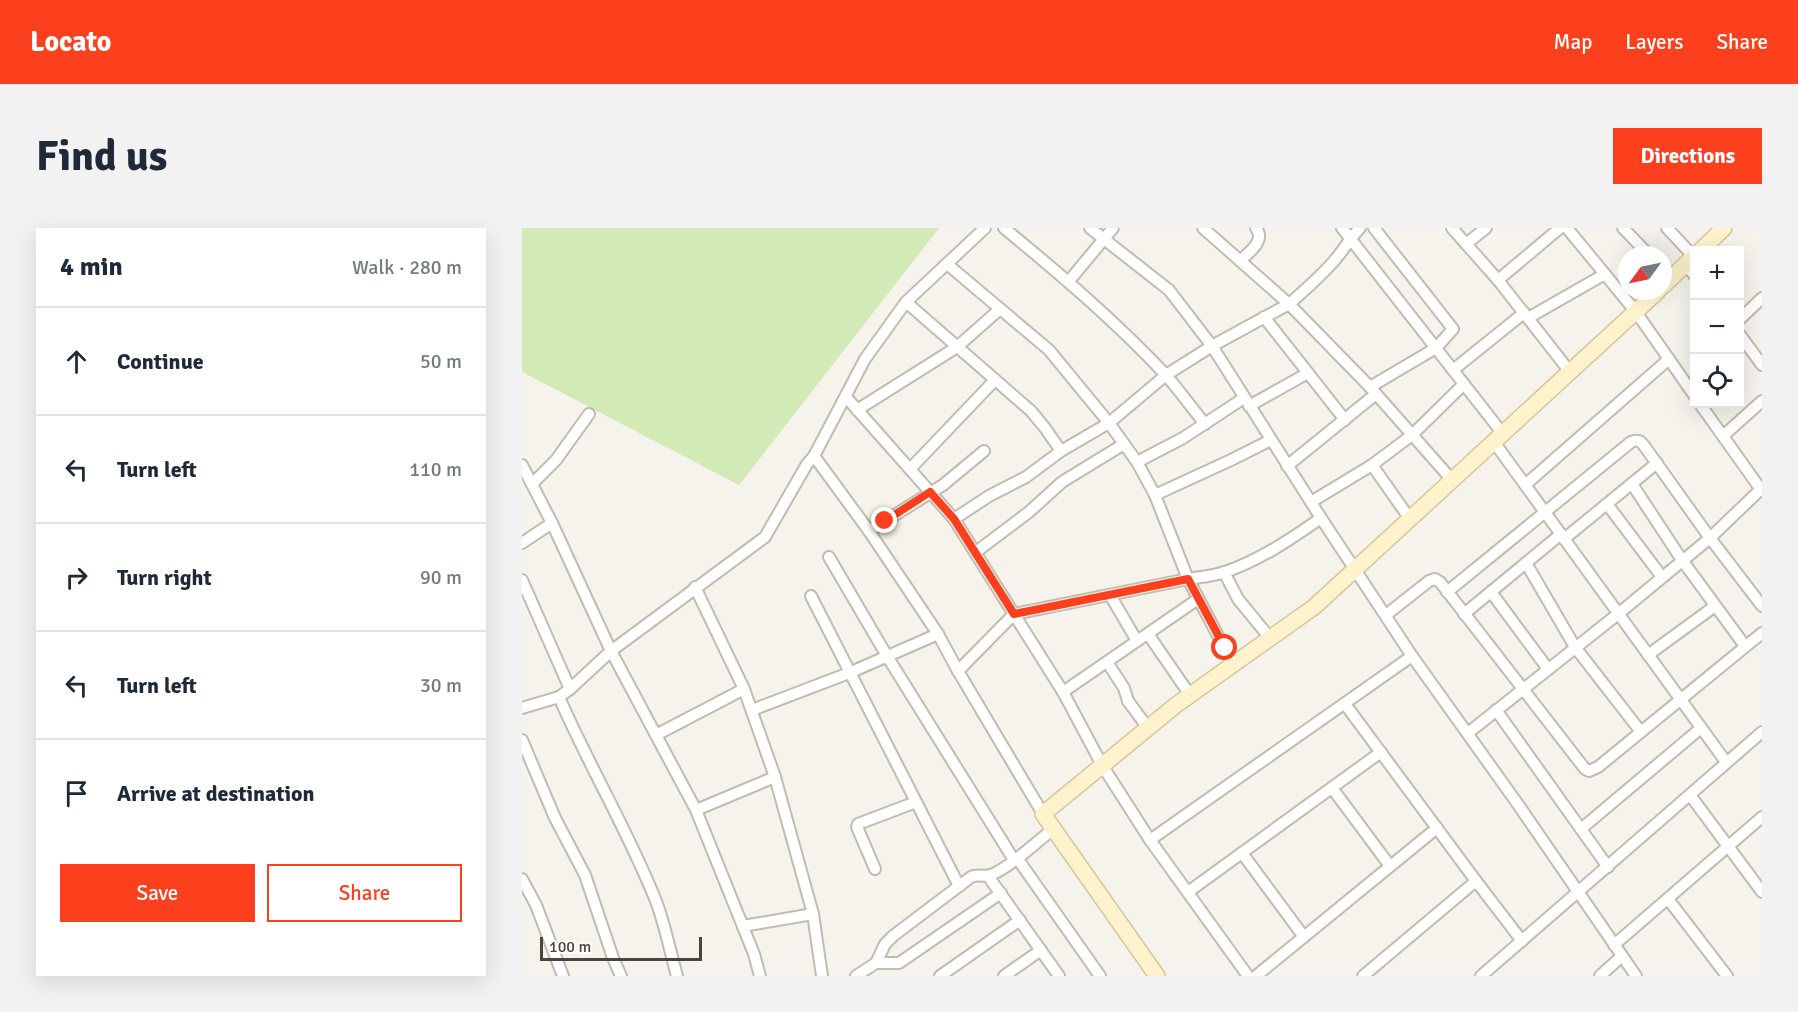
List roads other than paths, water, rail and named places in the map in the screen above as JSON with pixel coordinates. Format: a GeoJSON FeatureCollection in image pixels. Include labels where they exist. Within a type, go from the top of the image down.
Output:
{"type":"FeatureCollection","features":[{"type":"Feature","properties":{"kind":"street"},"geometry":{"type":"LineString","coordinates":[[522,708],[559,697],[610,651],[765,537],[807,464],[814,456],[865,359],[906,302],[985,228]]}},
{"type":"Feature","properties":{"kind":"street"},"geometry":{"type":"LineString","coordinates":[[1004,228],[1070,281],[1126,335],[1166,375],[1205,424]]}},
{"type":"Feature","properties":{"kind":"street"},"geometry":{"type":"LineString","coordinates":[[1090,228],[1169,290],[1212,346],[1270,440],[1412,656],[1636,976]]}},
{"type":"Feature","properties":{"kind":"street"},"geometry":{"type":"LineString","coordinates":[[1070,281],[1113,228]]}},
{"type":"Feature","properties":{"kind":"street"},"geometry":{"type":"LineString","coordinates":[[1203,228],[1288,304],[1373,391],[1452,480]]}},
{"type":"Feature","properties":{"kind":"street"},"geometry":{"type":"LineString","coordinates":[[1240,261],[1259,241],[1260,236],[1256,228]]}},
{"type":"Feature","properties":{"kind":"street"},"geometry":{"type":"LineString","coordinates":[[1342,228],[1464,384],[1525,485],[1726,762]]}},
{"type":"Feature","properties":{"kind":"street"},"geometry":{"type":"LineString","coordinates":[[954,519],[988,496],[1026,477],[1061,451],[1109,423],[1166,375],[1212,346],[1288,304],[1314,283],[1360,228]]}},
{"type":"Feature","properties":{"kind":"street"},"geometry":{"type":"LineString","coordinates":[[1287,466],[1345,420],[1373,391],[1436,348],[1453,329],[1374,228]]}},
{"type":"Feature","properties":{"kind":"street"},"geometry":{"type":"LineString","coordinates":[[1452,228],[1498,280],[1570,372]]}},
{"type":"Feature","properties":{"kind":"street"},"geometry":{"type":"LineString","coordinates":[[1466,244],[1486,228]]}},
{"type":"Feature","properties":{"kind":"street"},"geometry":{"type":"LineString","coordinates":[[1498,280],[1560,228]]}},
{"type":"Feature","properties":{"kind":"street"},"geometry":{"type":"LineString","coordinates":[[1567,228],[1636,312],[1690,388]]}},
{"type":"Feature","properties":{"kind":"street"},"geometry":{"type":"LineString","coordinates":[[1623,228],[1640,246]]}},
{"type":"Feature","properties":{"kind":"street"},"geometry":{"type":"LineString","coordinates":[[1667,228],[1690,260]]}},
{"type":"Feature","properties":{"kind":"street"},"geometry":{"type":"LineString","coordinates":[[1705,246],[1724,228]]}},
{"type":"Feature","properties":{"kind":"street"},"geometry":{"type":"LineString","coordinates":[[947,264],[1049,350],[1109,423],[1137,462],[1155,495],[1188,579],[1233,664]]}},
{"type":"Feature","properties":{"kind":"street"},"geometry":{"type":"LineString","coordinates":[[1672,275],[1690,264]]}},
{"type":"Feature","properties":{"kind":"street"},"geometry":{"type":"LineString","coordinates":[[1453,370],[1526,315],[1605,274]]}},
{"type":"Feature","properties":{"kind":"street"},"geometry":{"type":"LineString","coordinates":[[1744,315],[1762,298]]}},
{"type":"Feature","properties":{"kind":"street"},"geometry":{"type":"LineString","coordinates":[[1043,814],[1190,695],[1314,607],[1649,300]]}},
{"type":"Feature","properties":{"kind":"street"},"geometry":{"type":"LineString","coordinates":[[906,302],[1031,411],[1061,451]]}},
{"type":"Feature","properties":{"kind":"street"},"geometry":{"type":"LineString","coordinates":[[857,410],[957,347],[1000,309]]}},
{"type":"Feature","properties":{"kind":"street"},"geometry":{"type":"LineString","coordinates":[[1264,317],[1345,420]]}},
{"type":"Feature","properties":{"kind":"street"},"geometry":{"type":"LineString","coordinates":[[1744,340],[1762,365]]}},
{"type":"Feature","properties":{"kind":"street"},"geometry":{"type":"LineString","coordinates":[[1525,485],[1669,359]]}},
{"type":"Feature","properties":{"kind":"street"},"geometry":{"type":"LineString","coordinates":[[1137,462],[1247,402],[1308,373]]}},
{"type":"Feature","properties":{"kind":"street"},"geometry":{"type":"LineString","coordinates":[[910,469],[995,380]]}},
{"type":"Feature","properties":{"kind":"street"},"geometry":{"type":"LineString","coordinates":[[1311,502],[1372,465],[1412,435],[1464,384]]}},
{"type":"Feature","properties":{"kind":"street"},"geometry":{"type":"LineString","coordinates":[[846,397],[954,519],[1063,693],[1102,765],[1150,840],[1248,976]]}},
{"type":"Feature","properties":{"kind":"street"},"geometry":{"type":"LineString","coordinates":[[1723,436],[1762,401]]}},
{"type":"Feature","properties":{"kind":"street"},"geometry":{"type":"LineString","coordinates":[[1468,733],[1710,538],[1762,490],[1703,408]]}},
{"type":"Feature","properties":{"kind":"street"},"geometry":{"type":"LineString","coordinates":[[532,484],[556,460],[589,414]]}},
{"type":"Feature","properties":{"kind":"street"},"geometry":{"type":"LineString","coordinates":[[1155,495],[1270,440]]}},
{"type":"Feature","properties":{"kind":"street"},"geometry":{"type":"LineString","coordinates":[[1447,592],[1636,440],[1641,442],[1657,463],[1762,606]]}},
{"type":"Feature","properties":{"kind":"street"},"geometry":{"type":"LineString","coordinates":[[976,552],[1023,518],[1062,482],[1124,444]]}},
{"type":"Feature","properties":{"kind":"street"},"geometry":{"type":"LineString","coordinates":[[869,531],[952,478],[984,451]]}},
{"type":"Feature","properties":{"kind":"street"},"geometry":{"type":"LineString","coordinates":[[814,456],[869,531],[938,634],[1043,814],[1157,976]]}},
{"type":"Feature","properties":{"kind":"street"},"geometry":{"type":"LineString","coordinates":[[1464,614],[1526,563],[1607,504],[1657,463]]}},
{"type":"Feature","properties":{"kind":"street"},"geometry":{"type":"LineString","coordinates":[[522,465],[552,523],[610,651],[696,810],[754,954],[760,976]]}},
{"type":"Feature","properties":{"kind":"street"},"geometry":{"type":"LineString","coordinates":[[1372,465],[1410,519]]}},
{"type":"Feature","properties":{"kind":"street"},"geometry":{"type":"LineString","coordinates":[[1632,484],[1682,560],[1745,646]]}},
{"type":"Feature","properties":{"kind":"street"},"geometry":{"type":"LineString","coordinates":[[1607,504],[1662,577]]}},
{"type":"Feature","properties":{"kind":"street"},"geometry":{"type":"LineString","coordinates":[[958,671],[1014,614],[1224,572],[1285,543],[1321,518]]}},
{"type":"Feature","properties":{"kind":"street"},"geometry":{"type":"LineString","coordinates":[[523,542],[552,523]]}},
{"type":"Feature","properties":{"kind":"street"},"geometry":{"type":"LineString","coordinates":[[829,557],[887,656],[1015,859],[1100,976]]}},
{"type":"Feature","properties":{"kind":"street"},"geometry":{"type":"LineString","coordinates":[[1526,563],[1575,648],[1641,732]]}},
{"type":"Feature","properties":{"kind":"street"},"geometry":{"type":"LineString","coordinates":[[1224,572],[1238,599],[1270,638]]}},
{"type":"Feature","properties":{"kind":"street"},"geometry":{"type":"LineString","coordinates":[[1386,615],[1433,579],[1440,582],[1585,769],[1589,771],[1598,767],[1762,633]]}},
{"type":"Feature","properties":{"kind":"street"},"geometry":{"type":"LineString","coordinates":[[522,580],[570,689]]}},
{"type":"Feature","properties":{"kind":"street"},"geometry":{"type":"LineString","coordinates":[[695,587],[744,688],[775,777],[813,914],[822,976]]}},
{"type":"Feature","properties":{"kind":"street"},"geometry":{"type":"LineString","coordinates":[[1491,592],[1548,669]]}},
{"type":"Feature","properties":{"kind":"street"},"geometry":{"type":"LineString","coordinates":[[1110,595],[1137,641]]}},
{"type":"Feature","properties":{"kind":"street"},"geometry":{"type":"LineString","coordinates":[[811,596],[959,886]]}},
{"type":"Feature","properties":{"kind":"street"},"geometry":{"type":"LineString","coordinates":[[1063,693],[1198,599]]}},
{"type":"Feature","properties":{"kind":"street"},"geometry":{"type":"LineString","coordinates":[[1648,655],[1715,606]]}},
{"type":"Feature","properties":{"kind":"street"},"geometry":{"type":"LineString","coordinates":[[752,710],[849,673],[938,634]]}},
{"type":"Feature","properties":{"kind":"street"},"geometry":{"type":"LineString","coordinates":[[1148,634],[1190,695]]}},
{"type":"Feature","properties":{"kind":"street"},"geometry":{"type":"LineString","coordinates":[[1150,840],[1412,656]]}},
{"type":"Feature","properties":{"kind":"street"},"geometry":{"type":"LineString","coordinates":[[1107,662],[1124,687],[1128,701],[1148,728]]}},
{"type":"Feature","properties":{"kind":"street"},"geometry":{"type":"LineString","coordinates":[[656,735],[744,688]]}},
{"type":"Feature","properties":{"kind":"street"},"geometry":{"type":"LineString","coordinates":[[559,697],[657,903],[677,976]]}},
{"type":"Feature","properties":{"kind":"street"},"geometry":{"type":"LineString","coordinates":[[1345,704],[1522,941]]}},
{"type":"Feature","properties":{"kind":"street"},"geometry":{"type":"LineString","coordinates":[[1496,710],[1608,867]]}},
{"type":"Feature","properties":{"kind":"street"},"geometry":{"type":"LineString","coordinates":[[1581,829],[1701,728]]}},
{"type":"Feature","properties":{"kind":"street"},"geometry":{"type":"LineString","coordinates":[[1481,976],[1762,732]]}},
{"type":"Feature","properties":{"kind":"street"},"geometry":{"type":"LineString","coordinates":[[522,740],[555,818],[585,875],[621,976]]}},
{"type":"Feature","properties":{"kind":"street"},"geometry":{"type":"LineString","coordinates":[[1188,892],[1381,752]]}},
{"type":"Feature","properties":{"kind":"street"},"geometry":{"type":"LineString","coordinates":[[696,810],[775,777]]}},
{"type":"Feature","properties":{"kind":"street"},"geometry":{"type":"LineString","coordinates":[[1332,788],[1390,866]]}},
{"type":"Feature","properties":{"kind":"street"},"geometry":{"type":"LineString","coordinates":[[1690,795],[1762,892]]}},
{"type":"Feature","properties":{"kind":"street"},"geometry":{"type":"LineString","coordinates":[[875,869],[857,827],[858,824],[916,802]]}},
{"type":"Feature","properties":{"kind":"street"},"geometry":{"type":"LineString","coordinates":[[1614,945],[1762,817]]}},
{"type":"Feature","properties":{"kind":"street"},"geometry":{"type":"LineString","coordinates":[[1256,976],[1437,828]]}},
{"type":"Feature","properties":{"kind":"street"},"geometry":{"type":"LineString","coordinates":[[856,976],[876,963],[885,944],[893,936],[959,886],[976,875],[988,876],[1015,859],[1053,829]]}},
{"type":"Feature","properties":{"kind":"street"},"geometry":{"type":"LineString","coordinates":[[1242,853],[1304,937]]}},
{"type":"Feature","properties":{"kind":"street"},"geometry":{"type":"LineString","coordinates":[[988,876],[1059,976]]}},
{"type":"Feature","properties":{"kind":"street"},"geometry":{"type":"LineString","coordinates":[[522,879],[536,905],[563,976]]}},
{"type":"Feature","properties":{"kind":"street"},"geometry":{"type":"LineString","coordinates":[[1363,976],[1476,881]]}},
{"type":"Feature","properties":{"kind":"street"},"geometry":{"type":"LineString","coordinates":[[876,963],[899,963],[1001,893]]}},
{"type":"Feature","properties":{"kind":"street"},"geometry":{"type":"LineString","coordinates":[[1668,899],[1727,976]]}},
{"type":"Feature","properties":{"kind":"street"},"geometry":{"type":"LineString","coordinates":[[743,926],[813,914]]}},
{"type":"Feature","properties":{"kind":"street"},"geometry":{"type":"LineString","coordinates":[[940,976],[1020,920]]}},
{"type":"Feature","properties":{"kind":"street"},"geometry":{"type":"LineString","coordinates":[[1004,976],[1041,950]]}},
{"type":"Feature","properties":{"kind":"street"},"geometry":{"type":"LineString","coordinates":[[1600,976],[1622,956]]}}]}
